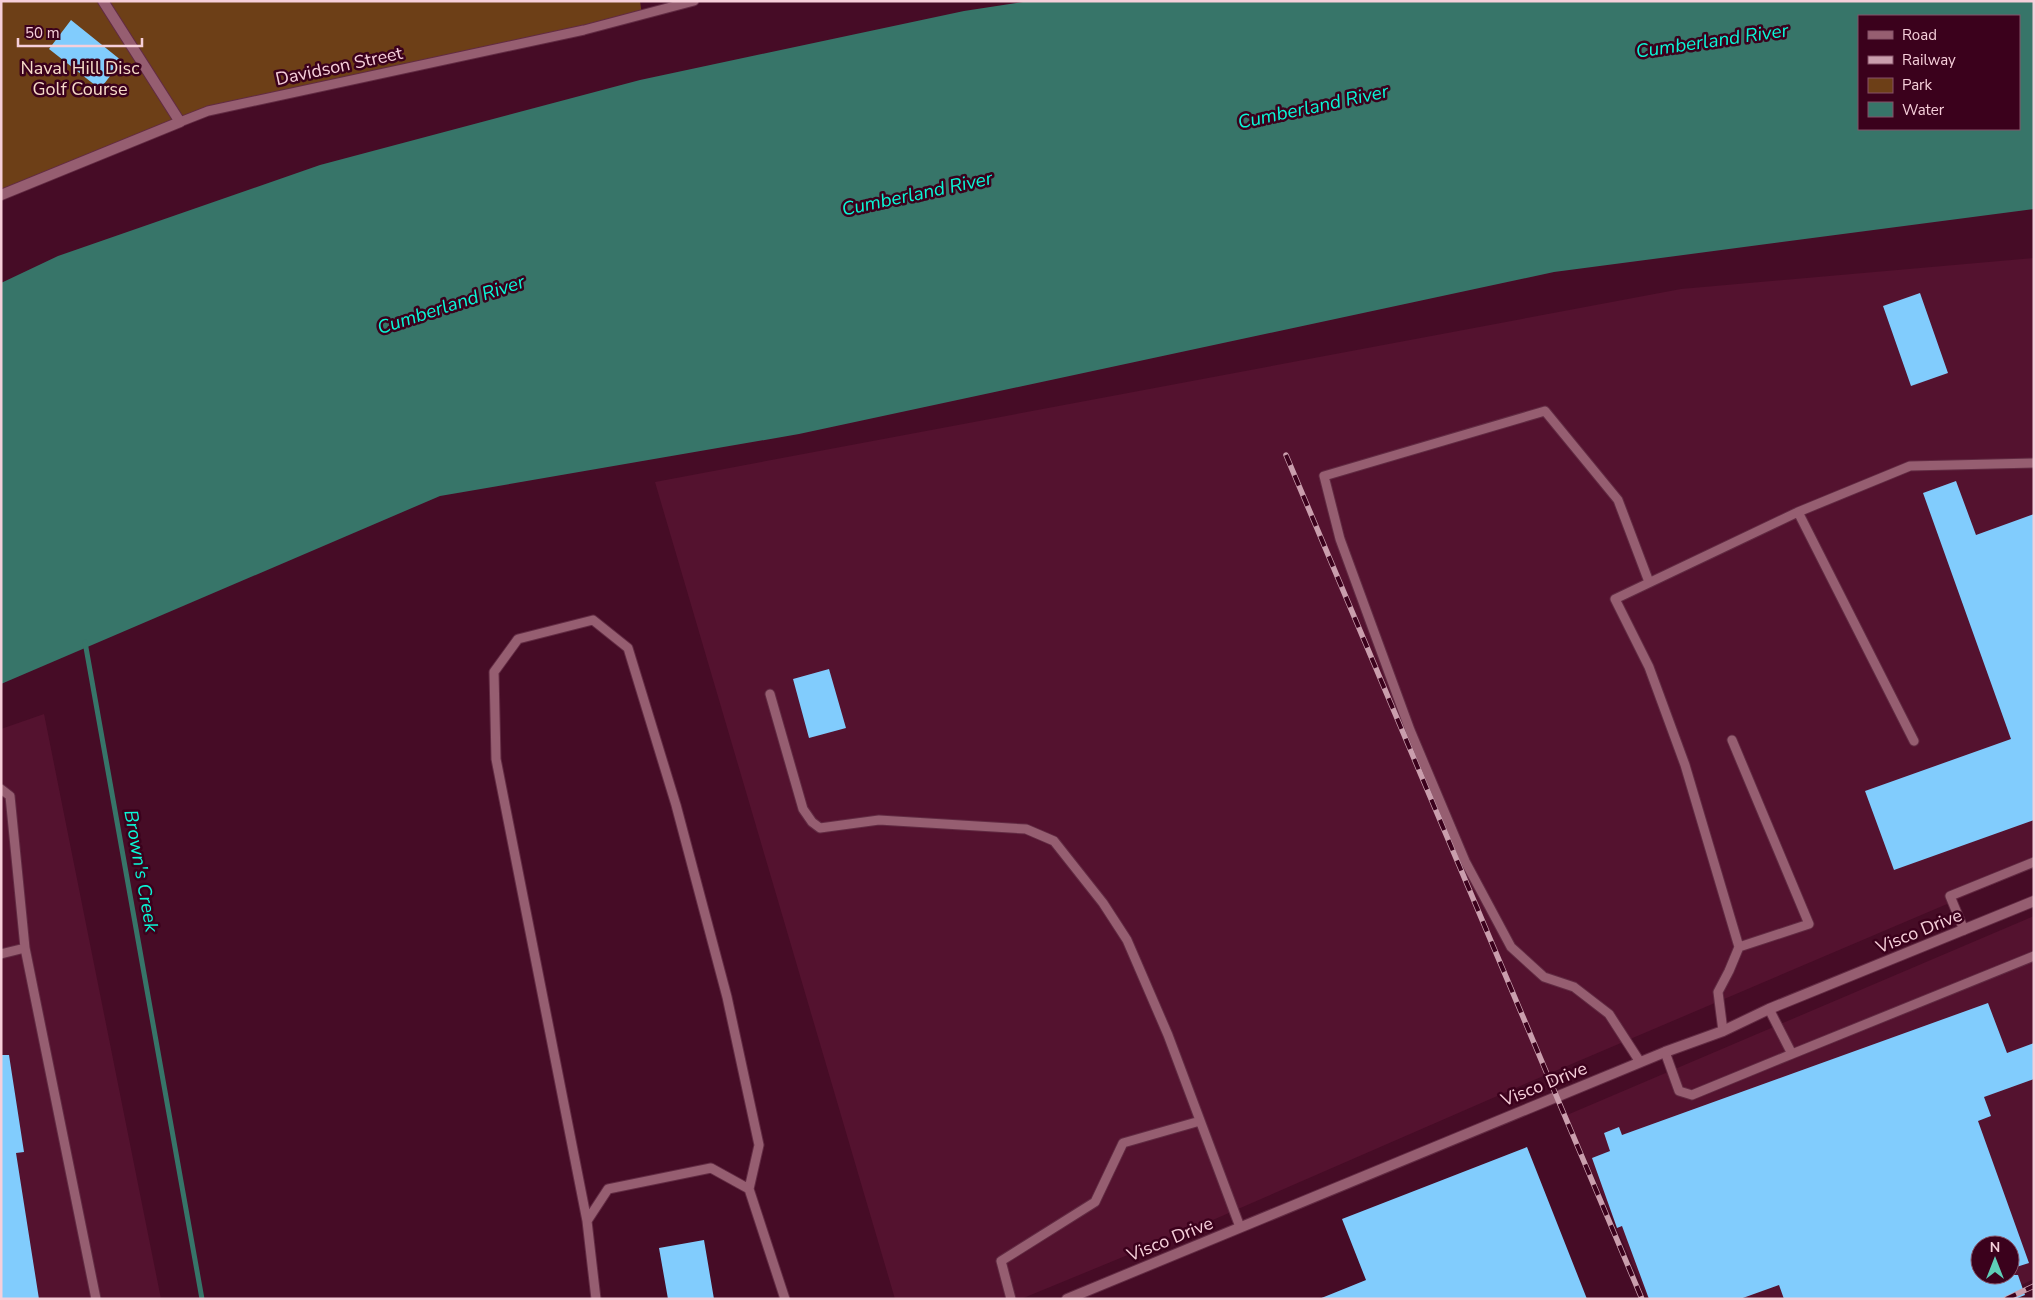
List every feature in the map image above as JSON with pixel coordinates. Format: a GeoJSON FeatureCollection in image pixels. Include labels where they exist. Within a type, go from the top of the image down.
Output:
{"type":"FeatureCollection","features":[{"type":"Feature","properties":{"kind":"street"},"geometry":{"type":"LineString","coordinates":[[104,1],[180,122]]}},
{"type":"Feature","properties":{"kind":"street","name":"Davidson Street"},"geometry":{"type":"LineString","coordinates":[[1,195],[180,122]]}},
{"type":"Feature","properties":{"kind":"street","name":"Visco Drive"},"geometry":{"type":"LineString","coordinates":[[1067,1299],[1640,1062],[1723,1031],[1769,1009],[2034,901]]}},
{"type":"Feature","properties":{"kind":"lane","name":"Davidson Street"},"geometry":{"type":"LineString","coordinates":[[180,122],[208,111],[584,30],[694,1]]}},
{"type":"Feature","properties":{"kind":"lane"},"geometry":{"type":"LineString","coordinates":[[1640,1062],[1609,1014],[1574,987],[1544,977],[1511,947],[1465,861],[1410,730],[1340,539],[1324,476],[1545,411],[1618,500],[1649,582]]}},
{"type":"Feature","properties":{"kind":"lane"},"geometry":{"type":"LineString","coordinates":[[1723,1031],[1718,992],[1729,971],[1738,947],[1682,756],[1649,667],[1615,599],[1798,512],[1910,466],[2034,463]]}},
{"type":"Feature","properties":{"kind":"lane"},"geometry":{"type":"LineString","coordinates":[[1798,512],[1914,741]]}},
{"type":"Feature","properties":{"kind":"lane"},"geometry":{"type":"LineString","coordinates":[[596,1299],[587,1221],[496,759],[494,672],[518,639],[593,620],[628,648],[676,805],[727,997],[759,1145],[749,1189],[785,1299]]}},
{"type":"Feature","properties":{"kind":"lane"},"geometry":{"type":"LineString","coordinates":[[770,694],[803,810],[812,822],[820,828],[878,820],[1026,829],[1054,841],[1103,903],[1128,940],[1168,1035],[1240,1227]]}},
{"type":"Feature","properties":{"kind":"lane"},"geometry":{"type":"LineString","coordinates":[[1732,740],[1809,924],[1738,947]]}},
{"type":"Feature","properties":{"kind":"lane"},"geometry":{"type":"LineString","coordinates":[[1,789],[10,796],[25,948],[96,1299]]}},
{"type":"Feature","properties":{"kind":"lane"},"geometry":{"type":"LineString","coordinates":[[1964,930],[1950,896],[2034,862]]}},
{"type":"Feature","properties":{"kind":"lane"},"geometry":{"type":"LineString","coordinates":[[1,954],[25,948]]}},
{"type":"Feature","properties":{"kind":"lane"},"geometry":{"type":"LineString","coordinates":[[1665,1052],[1679,1091],[1692,1095],[2034,956]]}},
{"type":"Feature","properties":{"kind":"lane"},"geometry":{"type":"LineString","coordinates":[[1769,1009],[1792,1054]]}},
{"type":"Feature","properties":{"kind":"lane"},"geometry":{"type":"LineString","coordinates":[[1011,1299],[1001,1261],[1095,1202],[1123,1143],[1200,1121]]}},
{"type":"Feature","properties":{"kind":"lane"},"geometry":{"type":"LineString","coordinates":[[587,1221],[608,1189],[711,1168],[749,1189]]}},
{"type":"Feature","properties":{"kind":"shaded area"},"geometry":{"type":"Polygon","coordinates":[[[2034,258],[2034,867],[1527,1083],[1215,1219],[1021,1299],[895,1299],[655,482],[1681,289],[2034,258]]]}},
{"type":"Feature","properties":{"kind":"shaded area"},"geometry":{"type":"Polygon","coordinates":[[[44,714],[161,1299],[1,1299],[1,729],[44,714]]]}},
{"type":"Feature","properties":{"kind":"shaded area"},"geometry":{"type":"Polygon","coordinates":[[[2034,916],[2034,1279],[1992,1299],[1648,1299],[1567,1115],[2034,916]]]}},
{"type":"Feature","properties":{"kind":"green space","name":"Naval Hill Disc Golf Course"},"geometry":{"type":"Polygon","coordinates":[[[1,1],[640,1],[642,15],[208,111],[1,195],[1,1]]]}},
{"type":"Feature","properties":{"kind":"water","name":"Cumberland River"},"geometry":{"type":"Polygon","coordinates":[[[1030,1],[2034,1],[2034,209],[1554,272],[799,434],[440,496],[1,684],[1,283],[58,256],[320,165],[640,80],[964,11],[1030,1]]]}},
{"type":"Feature","properties":{"kind":"building"},"geometry":{"type":"Polygon","coordinates":[[[71,20],[122,61],[100,89],[49,49],[71,20]]]}},
{"type":"Feature","properties":{"kind":"building"},"geometry":{"type":"Polygon","coordinates":[[[1920,293],[1948,373],[1911,386],[1883,306],[1920,293]]]}},
{"type":"Feature","properties":{"kind":"building"},"geometry":{"type":"Polygon","coordinates":[[[1956,481],[1976,535],[2034,514],[2034,820],[1894,870],[1865,791],[2011,739],[1923,493],[1956,481]]]}},
{"type":"Feature","properties":{"kind":"building"},"geometry":{"type":"Polygon","coordinates":[[[829,669],[846,728],[809,738],[793,679],[829,669]]]}},
{"type":"Feature","properties":{"kind":"building"},"geometry":{"type":"Polygon","coordinates":[[[1988,1003],[2007,1053],[2034,1043],[2034,1079],[1984,1097],[1991,1116],[1978,1121],[2019,1235],[1970,1235],[1970,1285],[2020,1285],[2020,1281],[2025,1295],[2015,1299],[1784,1299],[1779,1285],[1740,1299],[1649,1299],[1622,1226],[1617,1228],[1592,1158],[1610,1151],[1604,1133],[1619,1127],[1622,1135],[1988,1003]]]}},
{"type":"Feature","properties":{"kind":"building"},"geometry":{"type":"Polygon","coordinates":[[[1,1055],[9,1055],[24,1152],[16,1153],[39,1299],[1,1299],[1,1055]]]}},
{"type":"Feature","properties":{"kind":"building"},"geometry":{"type":"Polygon","coordinates":[[[1527,1147],[1587,1299],[1319,1299],[1366,1280],[1342,1219],[1527,1147]]]}},
{"type":"Feature","properties":{"kind":"building"},"geometry":{"type":"Polygon","coordinates":[[[2020,1238],[2029,1263],[2020,1266],[2020,1238]]]}},
{"type":"Feature","properties":{"kind":"building"},"geometry":{"type":"Polygon","coordinates":[[[704,1240],[714,1299],[668,1299],[659,1248],[704,1240]]]}},
{"type":"Feature","properties":{"kind":"waterway","name":"Brown's Creek"},"geometry":{"type":"LineString","coordinates":[[85,642],[202,1299]]}},
{"type":"Feature","properties":{"kind":"railway"},"geometry":{"type":"LineString","coordinates":[[1286,455],[1642,1299]]}},
{"type":"Feature","properties":{"kind":"railway"},"geometry":{"type":"LineString","coordinates":[[2006,1299],[2034,1286]]}}]}
